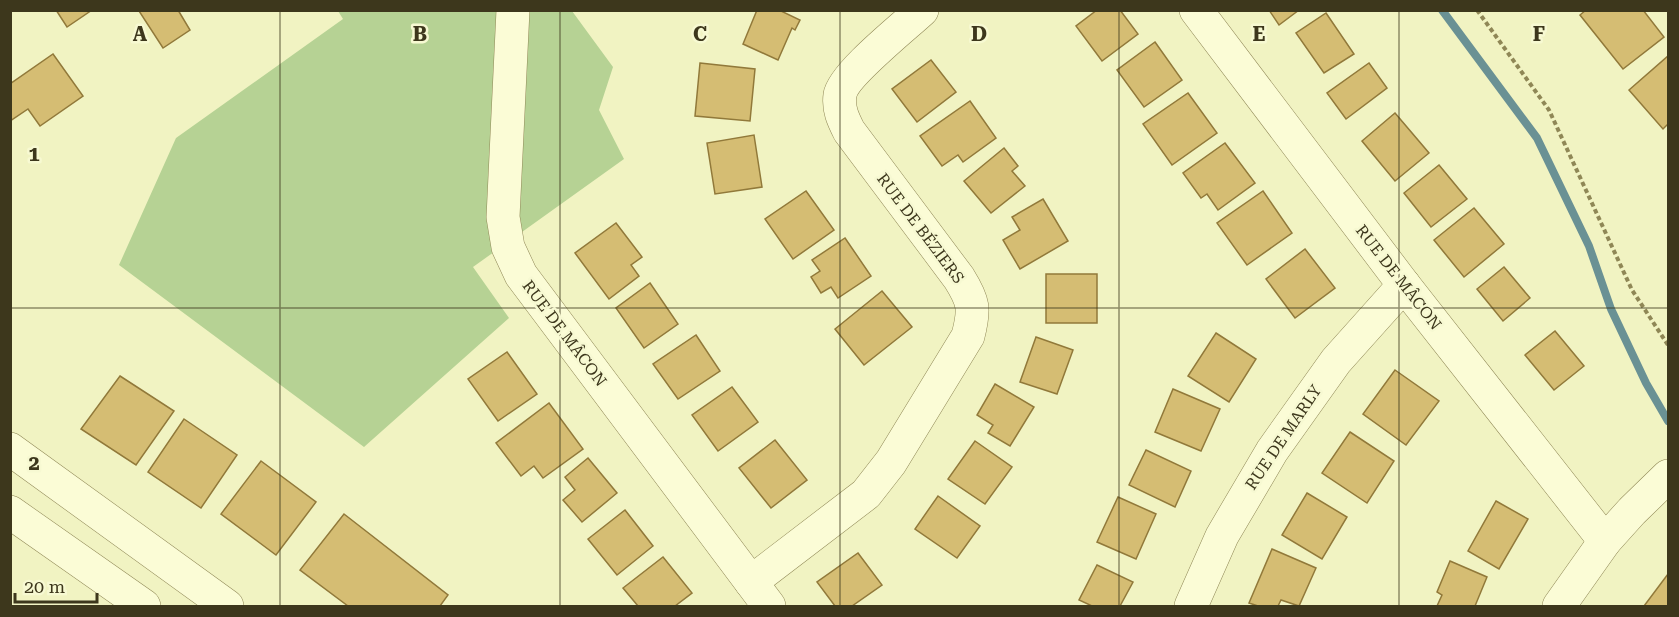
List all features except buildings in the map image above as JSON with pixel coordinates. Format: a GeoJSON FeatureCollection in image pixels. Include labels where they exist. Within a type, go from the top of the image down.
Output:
{"type":"FeatureCollection","features":[{"type":"Feature","properties":{"kind":"street","name":"RUE DE MÂCON"},"geometry":{"type":"LineString","coordinates":[[513,10],[503,217],[508,247],[521,275],[760,594]]}},
{"type":"Feature","properties":{"kind":"street","name":"RUE DE BÉZIERS"},"geometry":{"type":"LineString","coordinates":[[760,594],[866,494],[891,462],[968,336],[974,316],[971,296],[849,131],[840,111],[840,93],[851,75],[922,10]]}},
{"type":"Feature","properties":{"kind":"street","name":"RUE DE MÂCON"},"geometry":{"type":"LineString","coordinates":[[1196,10],[1404,285],[1605,541]]}},
{"type":"Feature","properties":{"kind":"street","name":"RUE DE MARLY"},"geometry":{"type":"LineString","coordinates":[[1191,606],[1222,536],[1272,451],[1336,361],[1404,285]]}},
{"type":"Feature","properties":{"kind":"street"},"geometry":{"type":"LineString","coordinates":[[10,449],[227,606]]}},
{"type":"Feature","properties":{"kind":"street"},"geometry":{"type":"LineString","coordinates":[[1559,606],[1605,541],[1668,476]]}},
{"type":"Feature","properties":{"kind":"street"},"geometry":{"type":"LineString","coordinates":[[10,512],[144,606]]}},
{"type":"Feature","properties":{"kind":"path"},"geometry":{"type":"LineString","coordinates":[[1477,10],[1549,110],[1632,290],[1668,345]]}},
{"type":"Feature","properties":{"kind":"green space"},"geometry":{"type":"Polygon","coordinates":[[[338,11],[572,11],[613,67],[599,110],[624,159],[473,267],[509,318],[364,447],[119,265],[176,138],[343,19],[338,11]]]}},
{"type":"Feature","properties":{"kind":"waterway"},"geometry":{"type":"LineString","coordinates":[[1442,10],[1537,138],[1589,246],[1611,309],[1646,383],[1668,421]]}}]}
